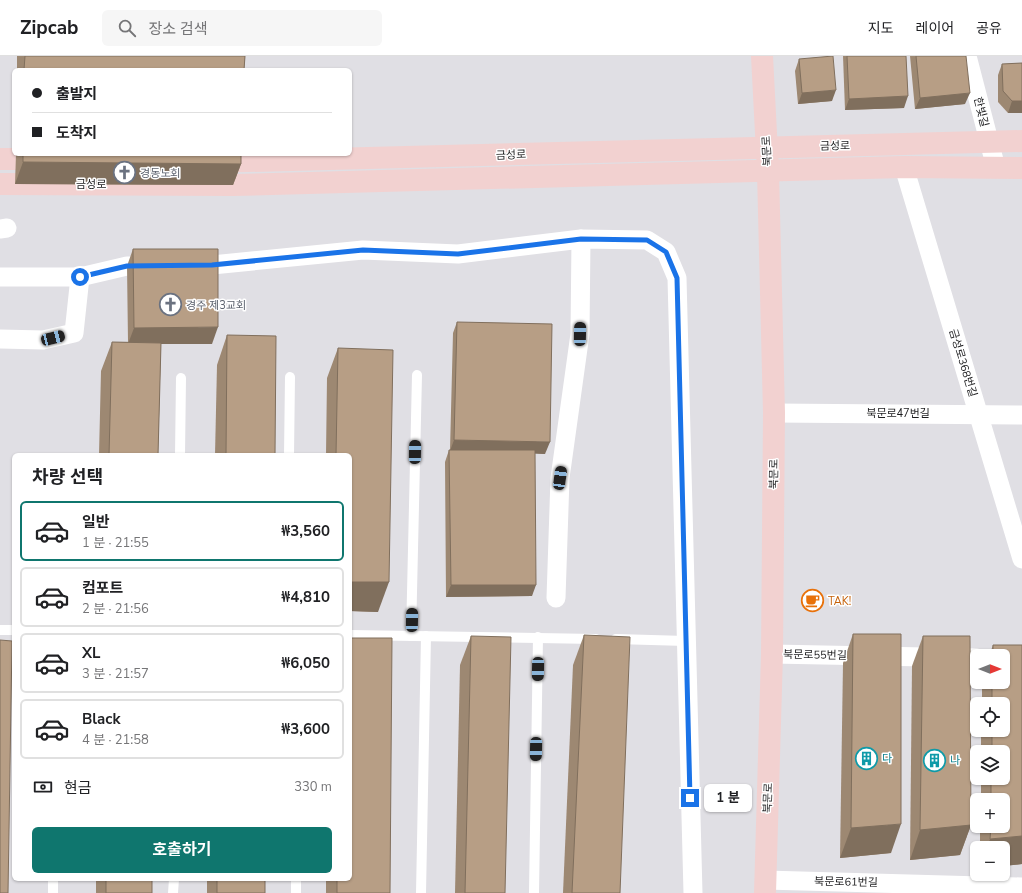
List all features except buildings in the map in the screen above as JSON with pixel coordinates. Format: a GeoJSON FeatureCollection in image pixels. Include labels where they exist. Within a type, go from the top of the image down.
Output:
{"type":"FeatureCollection","features":[{"type":"Feature","properties":{"kind":"street","name":"북문로"},"geometry":{"type":"LineString","coordinates":[[762,56],[768,172],[774,412],[772,654],[765,887]]}},
{"type":"Feature","properties":{"kind":"street","name":"한빛길"},"geometry":{"type":"LineString","coordinates":[[967,56],[996,168]]}},
{"type":"Feature","properties":{"kind":"street","name":"금성로"},"geometry":{"type":"LineString","coordinates":[[352,156],[1022,141]]}},
{"type":"Feature","properties":{"kind":"street","name":"금성로"},"geometry":{"type":"LineString","coordinates":[[194,162],[234,158],[331,156]]}},
{"type":"Feature","properties":{"kind":"street"},"geometry":{"type":"LineString","coordinates":[[12,157],[66,160]]}},
{"type":"Feature","properties":{"kind":"street"},"geometry":{"type":"LineString","coordinates":[[233,185],[234,158]]}},
{"type":"Feature","properties":{"kind":"street","name":"금성로"},"geometry":{"type":"LineString","coordinates":[[0,184],[233,185],[904,168],[1022,168]]}},
{"type":"Feature","properties":{"kind":"street","name":"금성로368번길"},"geometry":{"type":"LineString","coordinates":[[904,168],[1022,560]]}},
{"type":"Feature","properties":{"kind":"street"},"geometry":{"type":"LineString","coordinates":[[556,598],[560,478],[580,334],[581,239]]}},
{"type":"Feature","properties":{"kind":"street"},"geometry":{"type":"LineString","coordinates":[[0,277],[80,277],[127,266],[212,265],[363,250],[458,254],[581,239],[647,240],[666,252],[677,278],[692,893]]}},
{"type":"Feature","properties":{"kind":"street"},"geometry":{"type":"LineString","coordinates":[[0,339],[43,340],[74,333],[80,277]]}},
{"type":"Feature","properties":{"kind":"street","name":"북문로47번길"},"geometry":{"type":"LineString","coordinates":[[774,412],[1022,415]]}},
{"type":"Feature","properties":{"kind":"street","name":"북문로55번길"},"geometry":{"type":"LineString","coordinates":[[772,654],[970,658]]}},
{"type":"Feature","properties":{"kind":"street","name":"북문로61번길"},"geometry":{"type":"LineString","coordinates":[[765,887],[1022,886]]}},
{"type":"Feature","properties":{"kind":"lane"},"geometry":{"type":"LineString","coordinates":[[411,636],[417,375]]}},
{"type":"Feature","properties":{"kind":"lane"},"geometry":{"type":"LineString","coordinates":[[289,453],[290,377]]}},
{"type":"Feature","properties":{"kind":"lane"},"geometry":{"type":"LineString","coordinates":[[180,453],[182,378]]}},
{"type":"Feature","properties":{"kind":"lane"},"geometry":{"type":"LineString","coordinates":[[0,630],[12,630]]}},
{"type":"Feature","properties":{"kind":"lane"},"geometry":{"type":"LineString","coordinates":[[352,635],[686,641]]}},
{"type":"Feature","properties":{"kind":"lane"},"geometry":{"type":"LineString","coordinates":[[421,893],[426,636]]}},
{"type":"Feature","properties":{"kind":"lane"},"geometry":{"type":"LineString","coordinates":[[534,893],[538,638]]}},
{"type":"Feature","properties":{"kind":"lane"},"geometry":{"type":"LineString","coordinates":[[53,881],[53,893]]}},
{"type":"Feature","properties":{"kind":"lane"},"geometry":{"type":"LineString","coordinates":[[173,893],[174,881]]}},
{"type":"Feature","properties":{"kind":"lane"},"geometry":{"type":"LineString","coordinates":[[296,881],[296,893]]}},
{"type":"Feature","properties":{"kind":"place","name":"경동노회"},"geometry":{"type":"Point","coordinates":[125,173]}},
{"type":"Feature","properties":{"kind":"place","name":"경주 제3교회"},"geometry":{"type":"Point","coordinates":[170,305]}},
{"type":"Feature","properties":{"kind":"place","name":"TAK!"},"geometry":{"type":"Point","coordinates":[813,601]}},
{"type":"Feature","properties":{"kind":"place","name":"다"},"geometry":{"type":"Point","coordinates":[866,758]}},
{"type":"Feature","properties":{"kind":"place","name":"나"},"geometry":{"type":"Point","coordinates":[935,760]}},
{"type":"Feature","properties":{"kind":"route"},"geometry":{"type":"LineString","coordinates":[[80,277],[127,266],[212,265],[363,250],[458,254],[581,239],[647,240],[666,252],[677,278],[690,798]]}}]}
